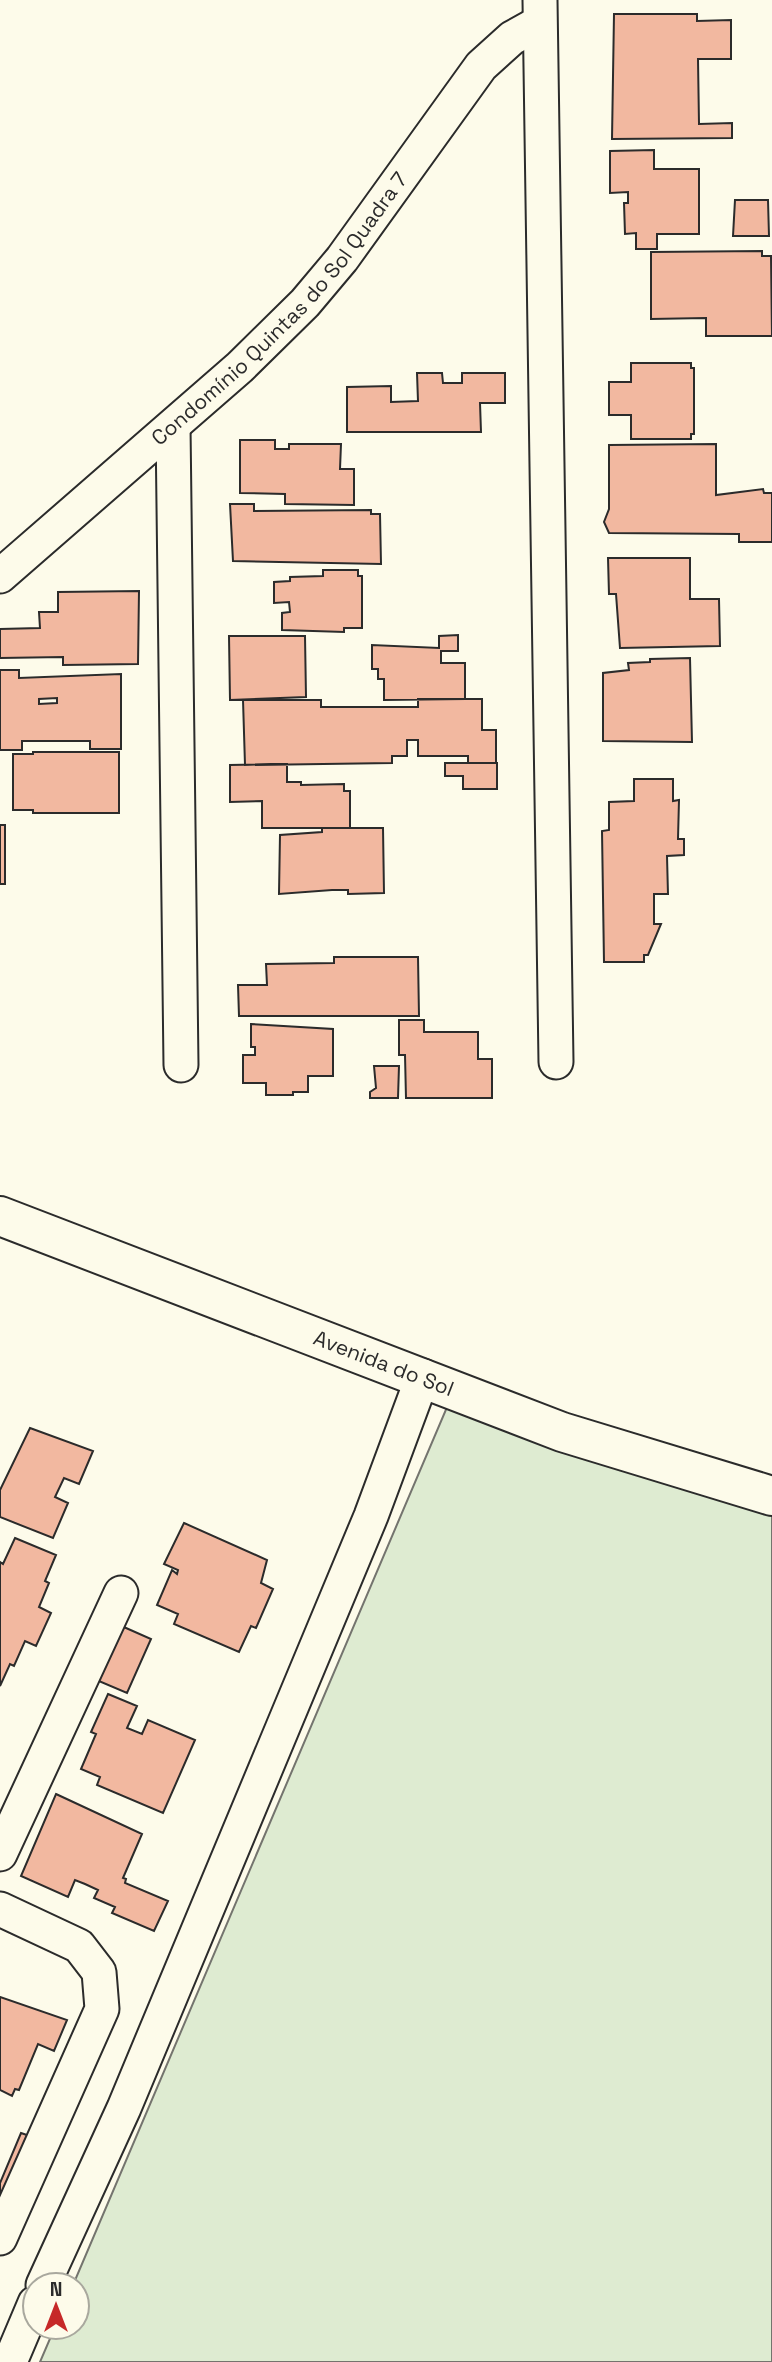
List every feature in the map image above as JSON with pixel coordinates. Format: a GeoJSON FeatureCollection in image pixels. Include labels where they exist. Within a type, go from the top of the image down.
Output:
{"type":"FeatureCollection","features":[{"type":"Feature","properties":{"kind":"street","name":"Condomínio Quintas do Sol Quadra 7"},"geometry":{"type":"LineString","coordinates":[[0,576],[240,367],[305,303],[342,259],[481,66],[540,11]]}},
{"type":"Feature","properties":{"kind":"street"},"geometry":{"type":"LineString","coordinates":[[540,11],[556,1062]]}},
{"type":"Feature","properties":{"kind":"street"},"geometry":{"type":"LineString","coordinates":[[173,426],[181,1065]]}},
{"type":"Feature","properties":{"kind":"street","name":"Avenida do Sol"},"geometry":{"type":"LineString","coordinates":[[0,1216],[423,1376],[562,1432],[772,1496]]}},
{"type":"Feature","properties":{"kind":"street"},"geometry":{"type":"LineString","coordinates":[[49,2271],[124,2108],[371,1517],[423,1376]]}},
{"type":"Feature","properties":{"kind":"street"},"geometry":{"type":"LineString","coordinates":[[0,1854],[121,1593]]}},
{"type":"Feature","properties":{"kind":"street"},"geometry":{"type":"LineString","coordinates":[[0,1909],[79,1946],[99,1972],[102,2008],[0,2238]]}},
{"type":"Feature","properties":{"kind":"street"},"geometry":{"type":"LineString","coordinates":[[10,2362],[21,2336]]}},
{"type":"Feature","properties":{"kind":"green space"},"geometry":{"type":"Polygon","coordinates":[[[459,1379],[772,1489],[772,2362],[40,2362],[49,2341],[91,2341],[91,2271],[79,2271],[459,1379]]]}},
{"type":"Feature","properties":{"kind":"building"},"geometry":{"type":"Polygon","coordinates":[[[614,14],[697,14],[697,21],[731,20],[731,59],[698,59],[699,124],[732,123],[732,138],[612,139],[614,14]]]}},
{"type":"Feature","properties":{"kind":"building"},"geometry":{"type":"Polygon","coordinates":[[[654,150],[654,169],[699,169],[699,234],[657,234],[657,249],[636,249],[636,233],[625,234],[624,203],[628,203],[628,192],[610,193],[610,151],[654,150]]]}},
{"type":"Feature","properties":{"kind":"building"},"geometry":{"type":"Polygon","coordinates":[[[735,200],[768,200],[769,236],[733,236],[735,200]]]}},
{"type":"Feature","properties":{"kind":"building"},"geometry":{"type":"Polygon","coordinates":[[[762,251],[762,256],[771,256],[772,336],[706,336],[706,318],[651,319],[651,252],[762,251]]]}},
{"type":"Feature","properties":{"kind":"building"},"geometry":{"type":"Polygon","coordinates":[[[631,363],[691,363],[691,368],[694,368],[694,434],[691,434],[691,439],[631,439],[631,415],[609,415],[609,382],[631,382],[631,363]]]}},
{"type":"Feature","properties":{"kind":"building"},"geometry":{"type":"Polygon","coordinates":[[[417,373],[442,373],[443,383],[462,383],[462,373],[505,373],[505,403],[480,403],[481,432],[347,432],[347,387],[391,386],[391,402],[418,401],[417,373]]]}},
{"type":"Feature","properties":{"kind":"building"},"geometry":{"type":"Polygon","coordinates":[[[240,440],[275,440],[275,449],[289,449],[289,444],[341,444],[340,469],[354,469],[354,505],[285,504],[285,494],[240,493],[240,440]]]}},
{"type":"Feature","properties":{"kind":"building"},"geometry":{"type":"Polygon","coordinates":[[[716,444],[716,495],[763,489],[764,493],[772,493],[772,542],[739,542],[739,534],[609,533],[604,522],[609,509],[609,445],[716,444]]]}},
{"type":"Feature","properties":{"kind":"building"},"geometry":{"type":"Polygon","coordinates":[[[230,504],[254,504],[254,511],[371,510],[371,514],[380,514],[381,564],[233,561],[230,504]]]}},
{"type":"Feature","properties":{"kind":"building"},"geometry":{"type":"Polygon","coordinates":[[[608,558],[690,558],[690,599],[719,599],[720,646],[620,648],[616,594],[609,594],[608,558]]]}},
{"type":"Feature","properties":{"kind":"building"},"geometry":{"type":"Polygon","coordinates":[[[323,570],[358,570],[358,576],[362,576],[362,628],[344,628],[344,632],[282,630],[282,613],[290,612],[289,602],[274,603],[274,582],[290,581],[290,577],[323,576],[323,570]]]}},
{"type":"Feature","properties":{"kind":"building"},"geometry":{"type":"Polygon","coordinates":[[[139,591],[138,664],[63,665],[63,657],[0,658],[0,629],[40,628],[39,612],[58,612],[58,592],[139,591]]]}},
{"type":"Feature","properties":{"kind":"building"},"geometry":{"type":"Polygon","coordinates":[[[458,635],[458,651],[441,651],[441,663],[465,663],[465,699],[384,700],[384,679],[378,679],[378,669],[372,669],[372,645],[439,648],[439,636],[458,635]]]}},
{"type":"Feature","properties":{"kind":"building"},"geometry":{"type":"Polygon","coordinates":[[[229,636],[305,636],[306,697],[230,700],[229,636]]]}},
{"type":"Feature","properties":{"kind":"building"},"geometry":{"type":"Polygon","coordinates":[[[690,658],[692,742],[603,741],[603,673],[629,670],[628,663],[650,662],[650,659],[690,658]]]}},
{"type":"Feature","properties":{"kind":"building"},"geometry":{"type":"Polygon","coordinates":[[[0,670],[19,670],[19,678],[121,674],[121,749],[90,749],[90,741],[22,741],[22,750],[0,750],[0,670]],[[57,698],[39,699],[39,704],[57,703],[57,698]]]}},
{"type":"Feature","properties":{"kind":"building"},"geometry":{"type":"Polygon","coordinates":[[[418,699],[482,699],[482,730],[496,730],[496,763],[468,763],[468,756],[418,756],[418,740],[407,740],[407,756],[392,756],[392,763],[245,765],[243,700],[321,700],[321,707],[418,707],[418,699]]]}},
{"type":"Feature","properties":{"kind":"building"},"geometry":{"type":"Polygon","coordinates":[[[119,752],[119,813],[33,813],[33,810],[13,810],[13,754],[119,752]]]}},
{"type":"Feature","properties":{"kind":"building"},"geometry":{"type":"Polygon","coordinates":[[[445,763],[497,763],[497,789],[463,789],[463,776],[445,776],[445,763]]]}},
{"type":"Feature","properties":{"kind":"building"},"geometry":{"type":"Polygon","coordinates":[[[287,764],[287,782],[301,782],[301,785],[344,784],[344,791],[350,791],[350,828],[262,828],[262,801],[230,802],[230,765],[287,764]]]}},
{"type":"Feature","properties":{"kind":"building"},"geometry":{"type":"Polygon","coordinates":[[[634,779],[673,779],[673,801],[679,800],[678,839],[684,839],[684,855],[667,856],[668,894],[654,894],[654,924],[661,924],[648,955],[644,955],[644,962],[604,962],[602,831],[609,830],[609,802],[634,801],[634,779]]]}},
{"type":"Feature","properties":{"kind":"building"},"geometry":{"type":"Polygon","coordinates":[[[0,825],[5,825],[5,884],[0,884],[0,825]]]}},
{"type":"Feature","properties":{"kind":"building"},"geometry":{"type":"Polygon","coordinates":[[[322,828],[383,828],[384,893],[348,894],[348,890],[332,890],[279,894],[280,835],[322,832],[322,828]]]}},
{"type":"Feature","properties":{"kind":"building"},"geometry":{"type":"Polygon","coordinates":[[[334,957],[418,957],[419,1016],[239,1016],[238,985],[267,985],[266,964],[334,963],[334,957]]]}},
{"type":"Feature","properties":{"kind":"building"},"geometry":{"type":"Polygon","coordinates":[[[399,1020],[424,1020],[424,1032],[478,1032],[478,1059],[492,1059],[492,1098],[406,1098],[405,1055],[399,1055],[399,1020]]]}},
{"type":"Feature","properties":{"kind":"building"},"geometry":{"type":"Polygon","coordinates":[[[251,1024],[333,1029],[333,1076],[308,1076],[308,1092],[293,1092],[293,1095],[266,1095],[266,1083],[243,1083],[243,1055],[255,1055],[255,1047],[251,1047],[251,1024]]]}},
{"type":"Feature","properties":{"kind":"building"},"geometry":{"type":"Polygon","coordinates":[[[374,1066],[399,1066],[398,1098],[370,1098],[370,1092],[376,1088],[374,1066]]]}},
{"type":"Feature","properties":{"kind":"building"},"geometry":{"type":"Polygon","coordinates":[[[30,1428],[93,1451],[79,1484],[64,1478],[55,1497],[68,1503],[53,1538],[0,1517],[0,1490],[30,1428]]]}},
{"type":"Feature","properties":{"kind":"building"},"geometry":{"type":"Polygon","coordinates":[[[184,1523],[267,1560],[261,1583],[273,1589],[256,1628],[251,1626],[239,1652],[174,1624],[178,1614],[157,1605],[172,1570],[177,1574],[178,1570],[164,1564],[184,1523]]]}},
{"type":"Feature","properties":{"kind":"building"},"geometry":{"type":"Polygon","coordinates":[[[15,1538],[56,1555],[45,1581],[49,1583],[39,1607],[51,1613],[36,1646],[25,1641],[14,1666],[10,1664],[0,1686],[0,1562],[3,1564],[15,1538]]]}},
{"type":"Feature","properties":{"kind":"building"},"geometry":{"type":"Polygon","coordinates":[[[117,1624],[151,1639],[127,1693],[94,1679],[117,1624]]]}},
{"type":"Feature","properties":{"kind":"building"},"geometry":{"type":"Polygon","coordinates":[[[108,1694],[137,1706],[127,1728],[142,1734],[148,1720],[195,1740],[163,1813],[97,1785],[100,1777],[81,1769],[96,1734],[91,1732],[108,1694]]]}},
{"type":"Feature","properties":{"kind":"building"},"geometry":{"type":"Polygon","coordinates":[[[56,1794],[142,1834],[123,1878],[126,1879],[125,1883],[168,1901],[154,1931],[112,1913],[115,1907],[94,1898],[98,1890],[85,1884],[75,1880],[68,1897],[21,1876],[56,1794]]]}},
{"type":"Feature","properties":{"kind":"building"},"geometry":{"type":"Polygon","coordinates":[[[0,1997],[67,2020],[54,2051],[38,2044],[19,2090],[15,2089],[12,2096],[0,2090],[0,1997]]]}},
{"type":"Feature","properties":{"kind":"building"},"geometry":{"type":"Polygon","coordinates":[[[21,2133],[39,2139],[14,2198],[0,2192],[0,2183],[21,2133]]]}}]}
